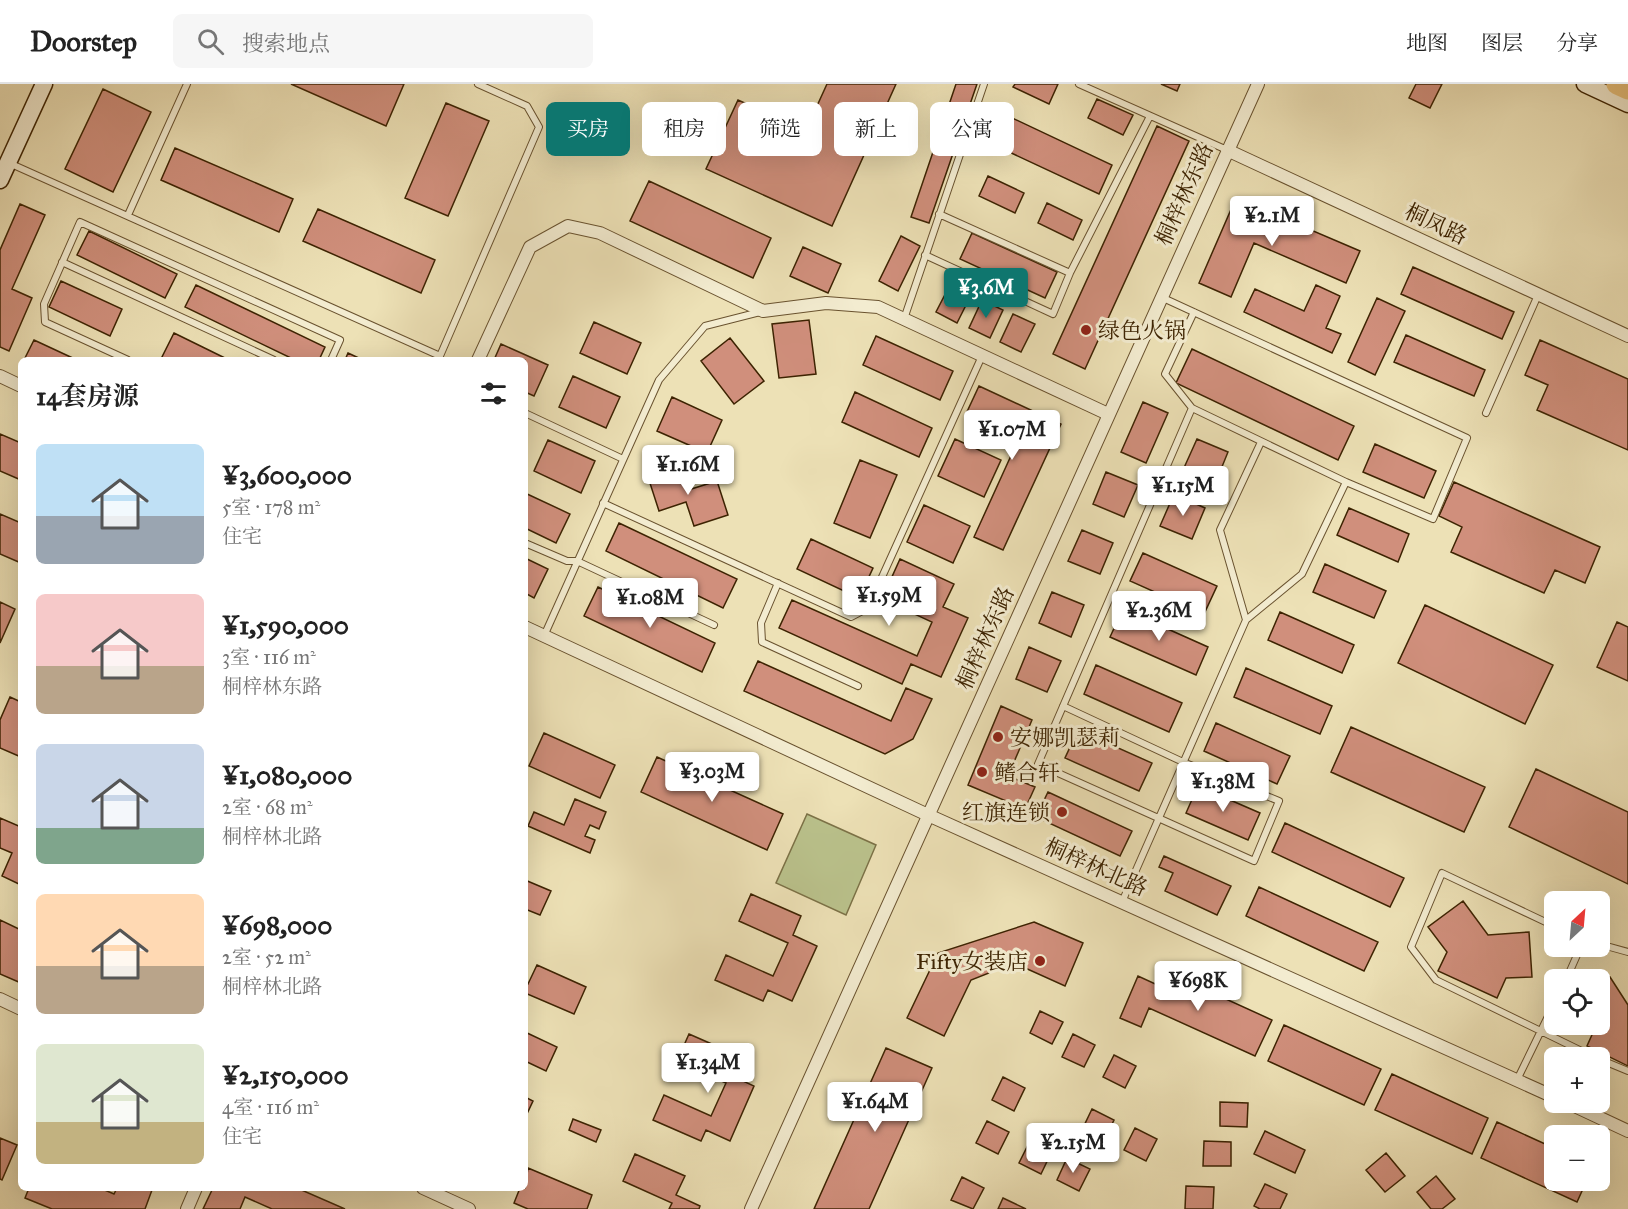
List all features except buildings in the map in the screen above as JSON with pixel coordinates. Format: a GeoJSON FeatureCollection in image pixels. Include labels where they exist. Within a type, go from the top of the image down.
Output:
{"type":"FeatureCollection","features":[{"type":"Feature","properties":{"kind":"highway"},"geometry":{"type":"LineString","coordinates":[[1617,84],[1628,89]]}},
{"type":"Feature","properties":{"kind":"main road"},"geometry":{"type":"LineString","coordinates":[[0,180],[44,84]]}},
{"type":"Feature","properties":{"kind":"main road"},"geometry":{"type":"LineString","coordinates":[[1585,84],[1628,104]]}},
{"type":"Feature","properties":{"kind":"street","name":"桐梓林东路"},"geometry":{"type":"LineString","coordinates":[[751,1209],[1258,84]]}},
{"type":"Feature","properties":{"kind":"street","name":"桐凤路"},"geometry":{"type":"LineString","coordinates":[[1227,150],[1628,336]]}},
{"type":"Feature","properties":{"kind":"street"},"geometry":{"type":"LineString","coordinates":[[479,357],[530,247],[568,226],[600,233],[763,311],[825,303],[878,307],[1108,414]]}},
{"type":"Feature","properties":{"kind":"street"},"geometry":{"type":"LineString","coordinates":[[0,376],[18,385]]}},
{"type":"Feature","properties":{"kind":"street","name":"桐梓林北路"},"geometry":{"type":"LineString","coordinates":[[528,628],[928,815],[1544,1092]]}},
{"type":"Feature","properties":{"kind":"street"},"geometry":{"type":"LineString","coordinates":[[0,999],[18,1008]]}},
{"type":"Feature","properties":{"kind":"street"},"geometry":{"type":"LineString","coordinates":[[1590,1113],[1628,1131]]}},
{"type":"Feature","properties":{"kind":"street"},"geometry":{"type":"LineString","coordinates":[[187,1209],[195,1191]]}},
{"type":"Feature","properties":{"kind":"street"},"geometry":{"type":"LineString","coordinates":[[430,1191],[469,1209]]}},
{"type":"Feature","properties":{"kind":"lane"},"geometry":{"type":"LineString","coordinates":[[128,215],[187,84]]}},
{"type":"Feature","properties":{"kind":"lane"},"geometry":{"type":"LineString","coordinates":[[8,163],[440,356],[539,127],[527,106],[478,84]]}},
{"type":"Feature","properties":{"kind":"lane"},"geometry":{"type":"LineString","coordinates":[[903,319],[984,84]]}},
{"type":"Feature","properties":{"kind":"lane"},"geometry":{"type":"LineString","coordinates":[[1079,84],[1227,150]]}},
{"type":"Feature","properties":{"kind":"lane"},"geometry":{"type":"LineString","coordinates":[[926,255],[1053,314],[1070,273],[1150,116]]}},
{"type":"Feature","properties":{"kind":"lane"},"geometry":{"type":"LineString","coordinates":[[939,214],[1070,273]]}},
{"type":"Feature","properties":{"kind":"lane"},"geometry":{"type":"LineString","coordinates":[[121,357],[45,322],[44,304],[80,222],[340,340],[332,357]]}},
{"type":"Feature","properties":{"kind":"lane"},"geometry":{"type":"LineString","coordinates":[[62,262],[268,357]]}},
{"type":"Feature","properties":{"kind":"lane"},"geometry":{"type":"LineString","coordinates":[[1486,413],[1539,294]]}},
{"type":"Feature","properties":{"kind":"lane"},"geometry":{"type":"LineString","coordinates":[[1161,297],[1194,312],[1467,438],[1433,519],[1346,482],[1192,408],[1166,374],[1194,312]]}},
{"type":"Feature","properties":{"kind":"lane"},"geometry":{"type":"LineString","coordinates":[[544,636],[659,380],[705,326],[763,311]]}},
{"type":"Feature","properties":{"kind":"lane"},"geometry":{"type":"LineString","coordinates":[[603,503],[851,617],[868,608],[982,356]]}},
{"type":"Feature","properties":{"kind":"lane"},"geometry":{"type":"LineString","coordinates":[[1064,706],[1184,762],[1279,801],[1254,861],[1038,764],[1192,408]]}},
{"type":"Feature","properties":{"kind":"lane"},"geometry":{"type":"LineString","coordinates":[[528,414],[623,459]]}},
{"type":"Feature","properties":{"kind":"lane"},"geometry":{"type":"LineString","coordinates":[[1246,620],[1220,530],[1261,442]]}},
{"type":"Feature","properties":{"kind":"lane"},"geometry":{"type":"LineString","coordinates":[[1122,902],[1246,620],[1302,574],[1346,482]]}},
{"type":"Feature","properties":{"kind":"lane"},"geometry":{"type":"LineString","coordinates":[[528,544],[567,561],[578,561],[714,625]]}},
{"type":"Feature","properties":{"kind":"lane"},"geometry":{"type":"LineString","coordinates":[[778,583],[761,623],[762,642],[858,686]]}},
{"type":"Feature","properties":{"kind":"lane"},"geometry":{"type":"LineString","coordinates":[[1544,921],[1442,873],[1411,947],[1437,980],[1575,1047]]}},
{"type":"Feature","properties":{"kind":"lane"},"geometry":{"type":"LineString","coordinates":[[1610,947],[1628,952]]}},
{"type":"Feature","properties":{"kind":"lane"},"geometry":{"type":"LineString","coordinates":[[1517,1080],[1544,1025]]}},
{"type":"Feature","properties":{"kind":"lane"},"geometry":{"type":"LineString","coordinates":[[1610,1063],[1628,1071]]}},
{"type":"Feature","properties":{"kind":"green space"},"geometry":{"type":"Polygon","coordinates":[[[807,814],[876,845],[846,915],[776,883],[807,814]]]}},
{"type":"Feature","properties":{"kind":"place","name":"绿色火锅"},"geometry":{"type":"Point","coordinates":[1086,330]}},
{"type":"Feature","properties":{"kind":"place","name":"安娜凯瑟莉"},"geometry":{"type":"Point","coordinates":[998,737]}},
{"type":"Feature","properties":{"kind":"place","name":"鳍合轩"},"geometry":{"type":"Point","coordinates":[982,772]}},
{"type":"Feature","properties":{"kind":"place","name":"红旗连锁"},"geometry":{"type":"Point","coordinates":[1062,812]}},
{"type":"Feature","properties":{"kind":"place","name":"Fifty女装店"},"geometry":{"type":"Point","coordinates":[1040,961]}}]}
